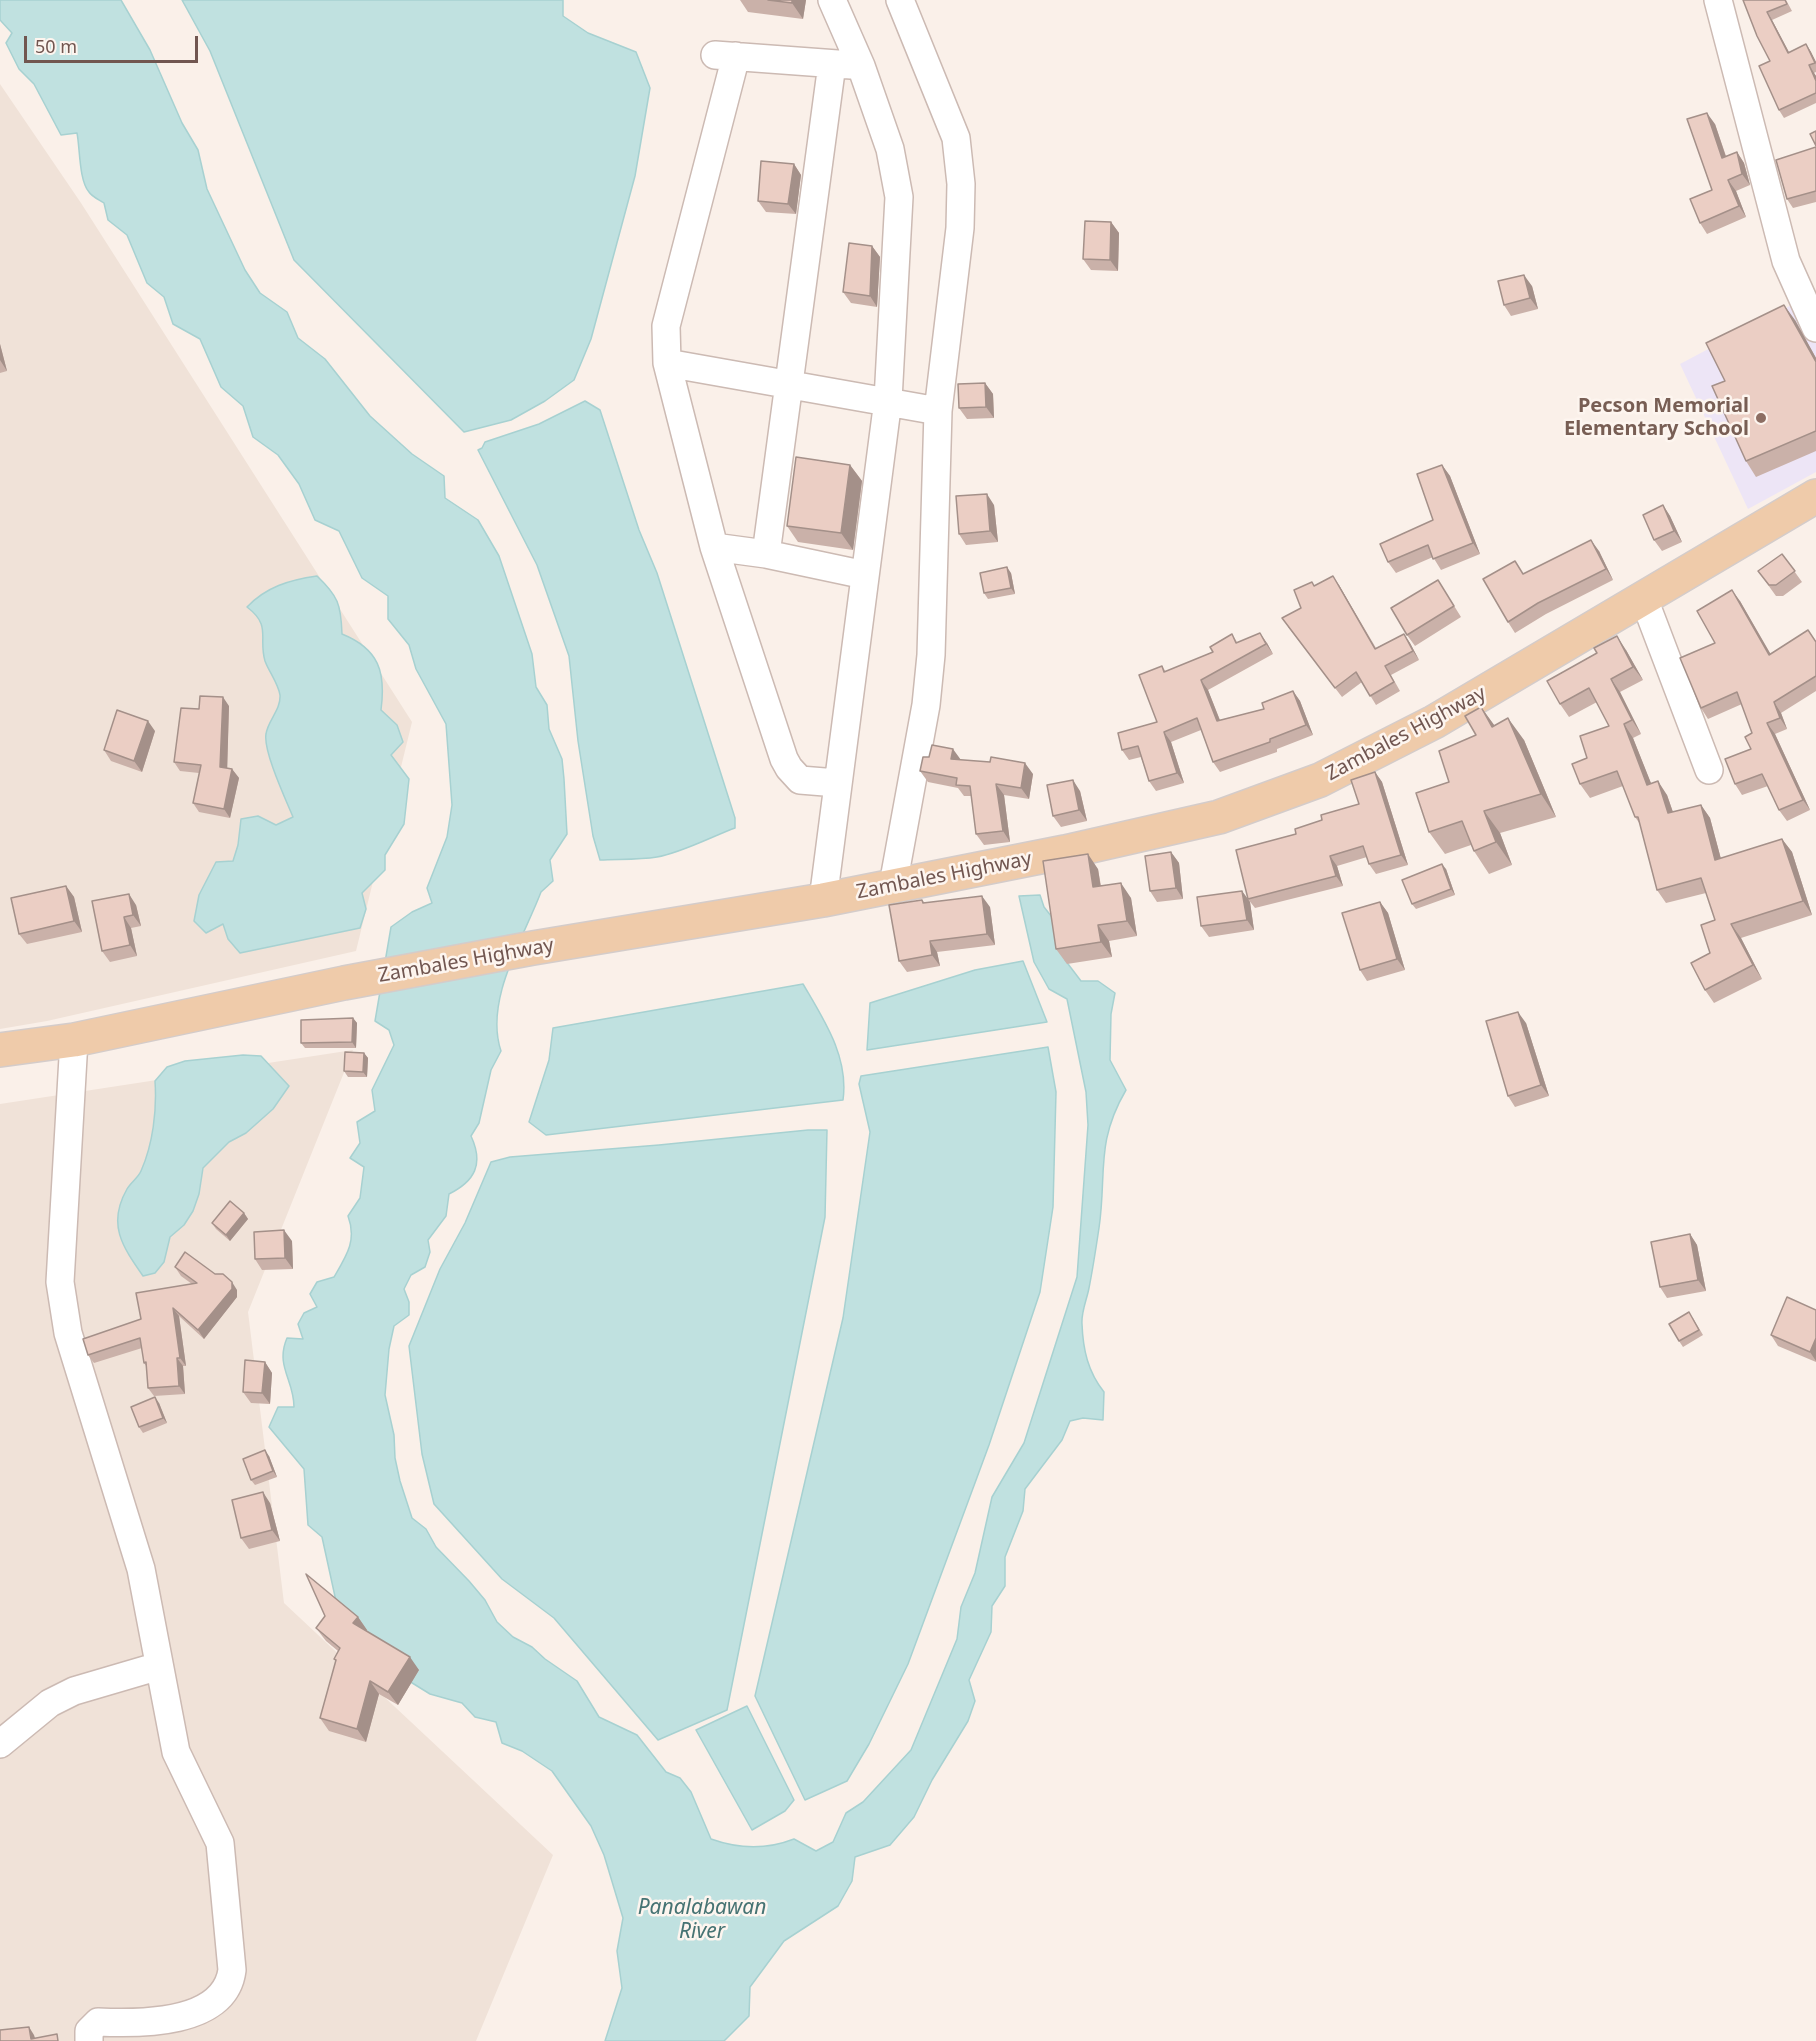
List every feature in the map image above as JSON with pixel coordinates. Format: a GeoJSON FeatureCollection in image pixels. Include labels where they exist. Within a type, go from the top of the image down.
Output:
{"type":"FeatureCollection","features":[{"type":"Feature","properties":{"kind":"main road","name":"Zambales Highway"},"geometry":{"type":"LineString","coordinates":[[0,1050],[74,1040],[344,983],[533,948],[823,900],[1065,852],[1219,817],[1320,780],[1434,722],[1816,496]]}},
{"type":"Feature","properties":{"kind":"street"},"geometry":{"type":"LineString","coordinates":[[823,900],[888,400],[899,197],[890,149],[861,66],[832,0]]}},
{"type":"Feature","properties":{"kind":"street"},"geometry":{"type":"LineString","coordinates":[[893,885],[926,705],[932,655],[938,411],[960,228],[960,159],[944,102],[900,0]]}},
{"type":"Feature","properties":{"kind":"street"},"geometry":{"type":"LineString","coordinates":[[1718,0],[1786,261],[1816,328]]}},
{"type":"Feature","properties":{"kind":"street"},"geometry":{"type":"LineString","coordinates":[[837,783],[800,780],[789,768],[714,547],[667,363],[666,326],[725,56],[861,66]]}},
{"type":"Feature","properties":{"kind":"street"},"geometry":{"type":"LineString","coordinates":[[766,554],[832,64]]}},
{"type":"Feature","properties":{"kind":"street"},"geometry":{"type":"LineString","coordinates":[[667,363],[888,400],[938,411]]}},
{"type":"Feature","properties":{"kind":"street"},"geometry":{"type":"LineString","coordinates":[[714,547],[766,554],[865,575]]}},
{"type":"Feature","properties":{"kind":"street"},"geometry":{"type":"LineString","coordinates":[[1644,599],[1708,770]]}},
{"type":"Feature","properties":{"kind":"street"},"geometry":{"type":"LineString","coordinates":[[74,1040],[63,1201],[62,1292],[68,1333],[141,1569],[176,1752],[220,1843],[231,1978],[228,1986],[213,2005],[182,2016],[142,2022],[98,2022],[89,2031],[89,2041]]}},
{"type":"Feature","properties":{"kind":"street"},"geometry":{"type":"LineString","coordinates":[[0,1744],[50,1703],[74,1691],[159,1666]]}},
{"type":"Feature","properties":{"kind":"shaded area"},"geometry":{"type":"Polygon","coordinates":[[[0,84],[81,203],[412,722],[356,951],[47,1021],[0,1029],[0,84]]]}},
{"type":"Feature","properties":{"kind":"shaded area","name":"Pecson Memorial Elementary School"},"geometry":{"type":"Polygon","coordinates":[[[1801,300],[1816,331],[1816,472],[1748,509],[1680,364],[1801,300]]]}},
{"type":"Feature","properties":{"kind":"shaded area"},"geometry":{"type":"Polygon","coordinates":[[[353,1050],[248,1312],[284,1603],[553,1855],[476,2041],[0,2041],[0,1104],[353,1050]]]}},
{"type":"Feature","properties":{"kind":"water","name":"Panalabawan River"},"geometry":{"type":"Polygon","coordinates":[[[0,0],[121,0],[150,50],[182,123],[198,150],[207,189],[245,270],[260,293],[287,312],[298,338],[325,359],[370,416],[412,454],[444,476],[445,498],[478,520],[499,556],[532,654],[536,687],[547,705],[549,729],[562,759],[567,834],[550,860],[553,881],[541,892],[501,991],[497,1032],[501,1051],[491,1070],[479,1123],[471,1136],[477,1155],[475,1171],[465,1183],[449,1194],[446,1216],[428,1240],[430,1252],[425,1267],[411,1275],[404,1289],[409,1302],[409,1315],[394,1326],[389,1349],[385,1395],[394,1435],[395,1458],[412,1518],[426,1529],[436,1547],[485,1600],[497,1622],[513,1637],[532,1647],[577,1681],[599,1717],[637,1735],[666,1772],[680,1778],[691,1792],[711,1839],[732,1845],[752,1847],[784,1843],[794,1839],[816,1851],[833,1842],[846,1813],[863,1802],[911,1750],[957,1639],[961,1607],[975,1573],[992,1497],[1024,1443],[1077,1277],[1088,1125],[1086,1092],[1067,999],[1049,989],[1034,962],[1019,896],[1040,895],[1044,907],[1059,926],[1065,960],[1081,981],[1098,981],[1115,993],[1111,1014],[1110,1060],[1126,1090],[1116,1109],[1106,1143],[1099,1228],[1082,1319],[1087,1360],[1104,1392],[1103,1420],[1083,1418],[1070,1421],[1062,1440],[1025,1489],[1023,1511],[1005,1557],[1005,1586],[992,1606],[991,1632],[969,1680],[975,1701],[968,1721],[932,1780],[914,1817],[890,1845],[855,1857],[852,1881],[838,1906],[784,1941],[750,1987],[749,2016],[724,2041],[605,2041],[622,1988],[617,1951],[623,1918],[604,1855],[591,1826],[552,1771],[522,1751],[502,1743],[496,1722],[475,1717],[462,1703],[430,1694],[409,1681],[341,1624],[322,1537],[308,1525],[304,1469],[269,1427],[278,1407],[294,1407],[283,1357],[287,1338],[303,1339],[298,1324],[304,1313],[317,1307],[310,1294],[317,1282],[334,1277],[343,1262],[351,1240],[351,1225],[348,1216],[360,1198],[364,1167],[350,1158],[360,1143],[357,1122],[375,1111],[372,1090],[394,1045],[389,1030],[375,1021],[391,927],[412,912],[432,903],[427,888],[447,837],[452,805],[446,724],[416,669],[409,645],[388,619],[388,596],[362,578],[339,531],[315,520],[299,484],[278,455],[253,437],[243,406],[221,387],[200,339],[173,324],[164,297],[147,283],[127,235],[108,220],[104,203],[92,195],[86,187],[83,180],[77,133],[61,135],[34,84],[19,69],[6,43],[12,33],[0,20],[0,0]]]}},
{"type":"Feature","properties":{"kind":"water"},"geometry":{"type":"Polygon","coordinates":[[[182,0],[563,0],[563,16],[588,33],[636,52],[650,88],[635,176],[591,339],[574,380],[545,401],[511,420],[464,432],[294,260],[210,51],[182,0]]]}},
{"type":"Feature","properties":{"kind":"water"},"geometry":{"type":"Polygon","coordinates":[[[585,401],[600,410],[639,530],[657,573],[735,818],[735,828],[657,857],[600,860],[593,836],[578,741],[569,656],[537,565],[478,450],[485,442],[539,424],[585,401]]]}},
{"type":"Feature","properties":{"kind":"water"},"geometry":{"type":"Polygon","coordinates":[[[317,576],[330,589],[337,601],[341,615],[342,634],[355,640],[372,655],[381,673],[381,710],[397,725],[403,742],[391,755],[409,779],[404,824],[385,855],[385,870],[362,893],[366,909],[360,928],[240,953],[228,939],[223,924],[206,933],[194,921],[199,895],[216,862],[233,861],[238,845],[241,819],[258,816],[276,825],[293,817],[276,776],[266,742],[267,729],[279,705],[280,695],[265,661],[262,626],[255,614],[247,607],[270,589],[317,576]]]}},
{"type":"Feature","properties":{"kind":"water"},"geometry":{"type":"Polygon","coordinates":[[[1023,961],[1047,1022],[867,1050],[870,1003],[975,970],[1023,961]]]}},
{"type":"Feature","properties":{"kind":"water"},"geometry":{"type":"Polygon","coordinates":[[[803,984],[839,1054],[844,1084],[843,1100],[546,1135],[529,1122],[549,1060],[553,1028],[803,984]]]}},
{"type":"Feature","properties":{"kind":"water"},"geometry":{"type":"Polygon","coordinates":[[[1048,1047],[1056,1092],[1053,1207],[1040,1292],[989,1445],[908,1664],[869,1744],[847,1781],[805,1800],[755,1696],[843,1318],[870,1132],[859,1084],[861,1076],[1048,1047]]]}},
{"type":"Feature","properties":{"kind":"water"},"geometry":{"type":"Polygon","coordinates":[[[243,1055],[261,1056],[289,1086],[273,1109],[246,1133],[229,1142],[203,1168],[199,1194],[193,1211],[184,1225],[170,1237],[164,1262],[155,1273],[143,1276],[123,1245],[118,1213],[127,1189],[141,1171],[149,1150],[155,1115],[155,1081],[167,1067],[185,1061],[243,1055]]]}},
{"type":"Feature","properties":{"kind":"water"},"geometry":{"type":"Polygon","coordinates":[[[827,1130],[825,1217],[727,1710],[658,1740],[554,1618],[502,1579],[434,1504],[422,1454],[409,1346],[440,1269],[465,1223],[491,1162],[510,1157],[827,1130]]]}},
{"type":"Feature","properties":{"kind":"water"},"geometry":{"type":"Polygon","coordinates":[[[747,1706],[794,1800],[785,1811],[752,1830],[696,1730],[747,1706]]]}},
{"type":"Feature","properties":{"kind":"building"},"geometry":{"type":"Polygon","coordinates":[[[768,0],[792,0],[792,3],[768,0]]]}},
{"type":"Feature","properties":{"kind":"building"},"geometry":{"type":"Polygon","coordinates":[[[1743,0],[1785,0],[1787,4],[1767,12],[1788,53],[1806,44],[1815,63],[1809,65],[1816,81],[1816,93],[1779,110],[1759,66],[1770,61],[1743,0]]]}},
{"type":"Feature","properties":{"kind":"building"},"geometry":{"type":"Polygon","coordinates":[[[1707,113],[1722,158],[1737,152],[1742,174],[1728,180],[1739,206],[1700,223],[1690,199],[1712,190],[1687,119],[1707,113]]]}},
{"type":"Feature","properties":{"kind":"building"},"geometry":{"type":"Polygon","coordinates":[[[1816,131],[1816,146],[1810,134],[1816,131]]]}},
{"type":"Feature","properties":{"kind":"building"},"geometry":{"type":"Polygon","coordinates":[[[1816,147],[1816,191],[1787,199],[1776,160],[1816,147]]]}},
{"type":"Feature","properties":{"kind":"building"},"geometry":{"type":"Polygon","coordinates":[[[761,161],[794,164],[788,204],[758,201],[761,161]]]}},
{"type":"Feature","properties":{"kind":"building"},"geometry":{"type":"Polygon","coordinates":[[[1085,221],[1111,222],[1110,260],[1083,259],[1085,221]]]}},
{"type":"Feature","properties":{"kind":"building"},"geometry":{"type":"Polygon","coordinates":[[[849,243],[872,246],[870,296],[843,292],[849,243]]]}},
{"type":"Feature","properties":{"kind":"building"},"geometry":{"type":"Polygon","coordinates":[[[1524,275],[1530,298],[1504,305],[1498,281],[1524,275]]]}},
{"type":"Feature","properties":{"kind":"building","name":"Pecson Memorial Elementary School"},"geometry":{"type":"Polygon","coordinates":[[[1784,305],[1816,362],[1816,431],[1746,461],[1712,386],[1725,381],[1706,343],[1784,305]]]}},
{"type":"Feature","properties":{"kind":"building"},"geometry":{"type":"Polygon","coordinates":[[[985,383],[986,407],[959,408],[958,384],[985,383]]]}},
{"type":"Feature","properties":{"kind":"building"},"geometry":{"type":"Polygon","coordinates":[[[796,457],[850,465],[841,533],[787,526],[796,457]]]}},
{"type":"Feature","properties":{"kind":"building"},"geometry":{"type":"Polygon","coordinates":[[[1442,465],[1473,543],[1433,559],[1428,545],[1388,562],[1380,544],[1433,520],[1417,474],[1442,465]]]}},
{"type":"Feature","properties":{"kind":"building"},"geometry":{"type":"Polygon","coordinates":[[[987,494],[990,531],[959,534],[956,496],[987,494]]]}},
{"type":"Feature","properties":{"kind":"building"},"geometry":{"type":"Polygon","coordinates":[[[1663,505],[1674,531],[1654,540],[1643,515],[1663,505]]]}},
{"type":"Feature","properties":{"kind":"building"},"geometry":{"type":"Polygon","coordinates":[[[1591,540],[1606,569],[1538,603],[1508,622],[1483,579],[1515,561],[1523,574],[1591,540]]]}},
{"type":"Feature","properties":{"kind":"building"},"geometry":{"type":"Polygon","coordinates":[[[1782,554],[1795,571],[1776,585],[1769,585],[1758,571],[1782,554]]]}},
{"type":"Feature","properties":{"kind":"building"},"geometry":{"type":"Polygon","coordinates":[[[1007,567],[1011,588],[984,593],[980,573],[1007,567]]]}},
{"type":"Feature","properties":{"kind":"building"},"geometry":{"type":"Polygon","coordinates":[[[1333,576],[1375,649],[1404,634],[1413,651],[1385,666],[1394,682],[1370,696],[1356,672],[1335,688],[1282,618],[1301,608],[1294,590],[1312,582],[1314,586],[1333,576]]]}},
{"type":"Feature","properties":{"kind":"building"},"geometry":{"type":"Polygon","coordinates":[[[1438,580],[1454,606],[1407,635],[1391,608],[1438,580]]]}},
{"type":"Feature","properties":{"kind":"building"},"geometry":{"type":"Polygon","coordinates":[[[1732,590],[1769,655],[1808,630],[1816,642],[1816,676],[1774,702],[1780,718],[1767,723],[1803,800],[1779,810],[1762,774],[1735,784],[1725,759],[1751,749],[1745,737],[1752,733],[1737,692],[1701,708],[1680,658],[1715,643],[1697,611],[1732,590]]]}},
{"type":"Feature","properties":{"kind":"building"},"geometry":{"type":"Polygon","coordinates":[[[1260,633],[1266,644],[1201,680],[1217,721],[1264,709],[1262,703],[1293,691],[1306,725],[1270,739],[1270,742],[1213,762],[1197,718],[1164,732],[1177,773],[1149,781],[1138,746],[1122,750],[1118,733],[1157,722],[1139,675],[1162,666],[1164,672],[1213,652],[1210,647],[1232,634],[1236,643],[1260,633]]]}},
{"type":"Feature","properties":{"kind":"building"},"geometry":{"type":"Polygon","coordinates":[[[1617,636],[1633,667],[1611,679],[1632,720],[1624,724],[1647,785],[1658,781],[1668,813],[1701,805],[1715,860],[1782,839],[1803,901],[1731,924],[1753,965],[1705,990],[1691,963],[1710,953],[1701,925],[1715,920],[1701,878],[1657,890],[1638,817],[1635,817],[1617,771],[1580,784],[1572,764],[1587,758],[1580,736],[1609,726],[1589,688],[1560,704],[1547,681],[1597,653],[1594,648],[1617,636]]]}},
{"type":"Feature","properties":{"kind":"building"},"geometry":{"type":"Polygon","coordinates":[[[200,696],[223,697],[220,767],[232,769],[224,809],[193,803],[201,765],[174,762],[181,708],[199,709],[200,696]]]}},
{"type":"Feature","properties":{"kind":"building"},"geometry":{"type":"Polygon","coordinates":[[[1481,707],[1492,727],[1508,718],[1541,794],[1484,811],[1496,842],[1474,851],[1462,821],[1429,832],[1416,793],[1449,782],[1439,751],[1476,735],[1465,716],[1481,707]]]}},
{"type":"Feature","properties":{"kind":"building"},"geometry":{"type":"Polygon","coordinates":[[[117,710],[148,721],[134,761],[104,750],[117,710]]]}},
{"type":"Feature","properties":{"kind":"building"},"geometry":{"type":"Polygon","coordinates":[[[932,745],[953,749],[951,759],[990,762],[991,757],[1025,763],[1021,788],[996,784],[1003,831],[976,834],[970,786],[956,785],[957,778],[920,771],[923,757],[929,757],[932,745]]]}},
{"type":"Feature","properties":{"kind":"building"},"geometry":{"type":"Polygon","coordinates":[[[1375,772],[1401,855],[1369,864],[1363,846],[1330,856],[1336,876],[1248,899],[1236,850],[1296,834],[1295,829],[1322,820],[1321,815],[1359,804],[1351,780],[1375,772]]]}},
{"type":"Feature","properties":{"kind":"building"},"geometry":{"type":"Polygon","coordinates":[[[1073,780],[1079,810],[1053,816],[1047,785],[1073,780]]]}},
{"type":"Feature","properties":{"kind":"building"},"geometry":{"type":"Polygon","coordinates":[[[1171,852],[1176,888],[1150,891],[1145,856],[1171,852]]]}},
{"type":"Feature","properties":{"kind":"building"},"geometry":{"type":"Polygon","coordinates":[[[1088,854],[1093,887],[1121,883],[1127,921],[1098,925],[1101,942],[1056,949],[1043,861],[1088,854]]]}},
{"type":"Feature","properties":{"kind":"building"},"geometry":{"type":"Polygon","coordinates":[[[1442,864],[1451,889],[1412,904],[1402,880],[1442,864]]]}},
{"type":"Feature","properties":{"kind":"building"},"geometry":{"type":"Polygon","coordinates":[[[66,886],[74,921],[19,934],[11,898],[66,886]]]}},
{"type":"Feature","properties":{"kind":"building"},"geometry":{"type":"Polygon","coordinates":[[[1242,891],[1247,920],[1201,926],[1197,897],[1242,891]]]}},
{"type":"Feature","properties":{"kind":"building"},"geometry":{"type":"Polygon","coordinates":[[[129,894],[133,915],[124,917],[130,945],[102,951],[92,901],[129,894]]]}},
{"type":"Feature","properties":{"kind":"building"},"geometry":{"type":"Polygon","coordinates":[[[982,896],[987,934],[930,941],[932,955],[899,961],[889,905],[982,896]]]}},
{"type":"Feature","properties":{"kind":"building"},"geometry":{"type":"Polygon","coordinates":[[[1380,902],[1397,959],[1360,970],[1342,913],[1380,902]]]}},
{"type":"Feature","properties":{"kind":"building"},"geometry":{"type":"Polygon","coordinates":[[[1518,1012],[1541,1085],[1508,1096],[1486,1021],[1518,1012]]]}},
{"type":"Feature","properties":{"kind":"building"},"geometry":{"type":"Polygon","coordinates":[[[353,1018],[352,1042],[301,1043],[301,1020],[353,1018]]]}},
{"type":"Feature","properties":{"kind":"building"},"geometry":{"type":"Polygon","coordinates":[[[345,1052],[364,1053],[363,1072],[344,1071],[345,1052]]]}},
{"type":"Feature","properties":{"kind":"building"},"geometry":{"type":"Polygon","coordinates":[[[230,1201],[244,1213],[226,1235],[212,1223],[230,1201]]]}},
{"type":"Feature","properties":{"kind":"building"},"geometry":{"type":"Polygon","coordinates":[[[284,1230],[285,1258],[255,1259],[254,1232],[284,1230]]]}},
{"type":"Feature","properties":{"kind":"building"},"geometry":{"type":"Polygon","coordinates":[[[1690,1234],[1698,1280],[1660,1287],[1651,1242],[1690,1234]]]}},
{"type":"Feature","properties":{"kind":"building"},"geometry":{"type":"Polygon","coordinates":[[[185,1252],[215,1274],[223,1274],[232,1282],[232,1289],[198,1330],[173,1308],[180,1358],[177,1358],[179,1386],[148,1388],[146,1362],[144,1363],[140,1338],[88,1355],[83,1339],[141,1319],[136,1293],[197,1283],[175,1267],[185,1252]]]}},
{"type":"Feature","properties":{"kind":"building"},"geometry":{"type":"Polygon","coordinates":[[[1787,1297],[1816,1310],[1816,1338],[1810,1352],[1771,1335],[1787,1297]]]}},
{"type":"Feature","properties":{"kind":"building"},"geometry":{"type":"Polygon","coordinates":[[[1689,1312],[1699,1330],[1679,1341],[1669,1324],[1689,1312]]]}},
{"type":"Feature","properties":{"kind":"building"},"geometry":{"type":"Polygon","coordinates":[[[245,1360],[265,1362],[262,1393],[243,1392],[245,1360]]]}},
{"type":"Feature","properties":{"kind":"building"},"geometry":{"type":"Polygon","coordinates":[[[155,1397],[163,1418],[139,1427],[131,1407],[155,1397]]]}},
{"type":"Feature","properties":{"kind":"building"},"geometry":{"type":"Polygon","coordinates":[[[265,1450],[273,1471],[251,1480],[243,1459],[265,1450]]]}},
{"type":"Feature","properties":{"kind":"building"},"geometry":{"type":"Polygon","coordinates":[[[263,1492],[272,1530],[241,1538],[232,1500],[263,1492]]]}},
{"type":"Feature","properties":{"kind":"building"},"geometry":{"type":"Polygon","coordinates":[[[306,1574],[358,1617],[353,1623],[410,1657],[388,1692],[370,1681],[357,1729],[320,1718],[336,1660],[334,1659],[340,1648],[316,1628],[325,1616],[306,1574]]]}},
{"type":"Feature","properties":{"kind":"building"},"geometry":{"type":"Polygon","coordinates":[[[29,2027],[31,2039],[57,2034],[58,2041],[0,2041],[0,2030],[29,2027]]]}},
{"type":"Feature","properties":{"kind":"place","name":"Pecson Memorial Elementary School"},"geometry":{"type":"Point","coordinates":[1761,418]}}]}
